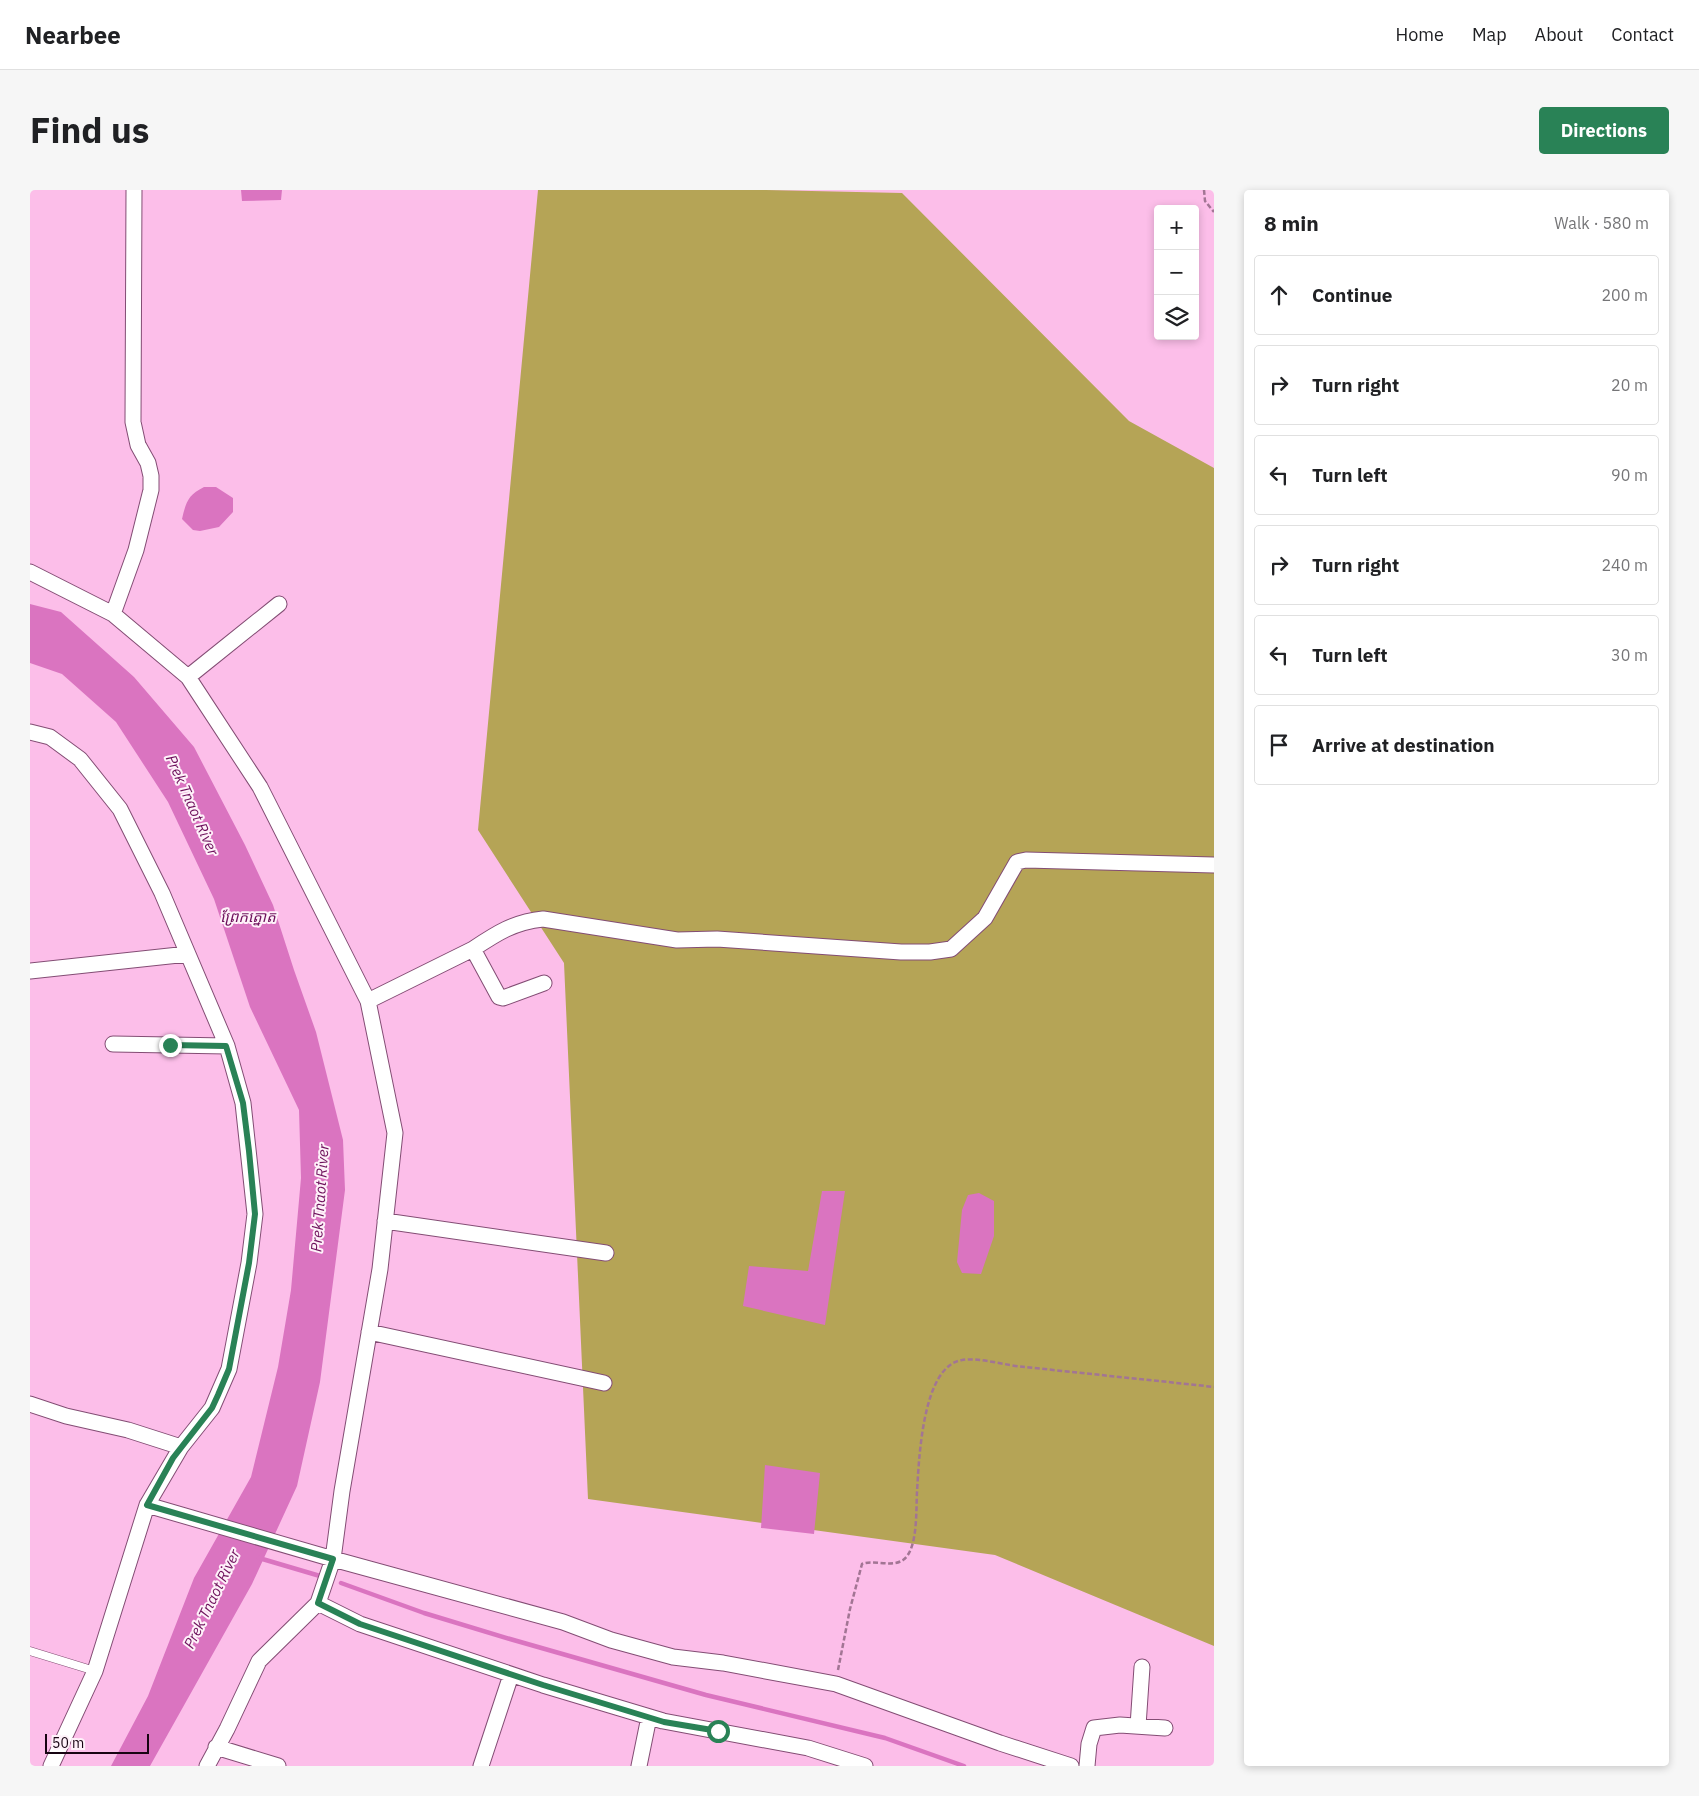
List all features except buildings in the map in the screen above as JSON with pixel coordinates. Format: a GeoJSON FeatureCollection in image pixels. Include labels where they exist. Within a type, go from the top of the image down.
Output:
{"type":"FeatureCollection","features":[{"type":"Feature","properties":{"kind":"street"},"geometry":{"type":"LineString","coordinates":[[112,614],[136,550],[151,490],[151,476],[148,463],[138,445],[133,422],[134,190]]}},
{"type":"Feature","properties":{"kind":"street"},"geometry":{"type":"LineString","coordinates":[[30,572],[112,614],[188,677],[260,788],[368,1001],[395,1134],[380,1269],[342,1491],[333,1559],[318,1603],[259,1661],[227,1729],[207,1766]]}},
{"type":"Feature","properties":{"kind":"street"},"geometry":{"type":"LineString","coordinates":[[188,677],[279,604]]}},
{"type":"Feature","properties":{"kind":"street"},"geometry":{"type":"LineString","coordinates":[[30,732],[50,737],[80,759],[120,809],[162,893],[226,1046],[243,1103],[255,1214],[250,1253],[229,1369],[212,1408],[181,1447],[147,1505],[95,1672],[51,1766]]}},
{"type":"Feature","properties":{"kind":"street"},"geometry":{"type":"LineString","coordinates":[[368,1001],[473,949],[501,930],[525,921],[543,919],[677,940],[717,939],[900,952],[930,952],[951,949],[985,918],[1018,862],[1026,860],[1214,865]]}},
{"type":"Feature","properties":{"kind":"street"},"geometry":{"type":"LineString","coordinates":[[473,949],[499,997],[503,998],[544,983]]}},
{"type":"Feature","properties":{"kind":"street"},"geometry":{"type":"LineString","coordinates":[[30,971],[188,954]]}},
{"type":"Feature","properties":{"kind":"street"},"geometry":{"type":"LineString","coordinates":[[113,1044],[226,1046]]}},
{"type":"Feature","properties":{"kind":"street"},"geometry":{"type":"LineString","coordinates":[[385,1221],[606,1252]]}},
{"type":"Feature","properties":{"kind":"street"},"geometry":{"type":"LineString","coordinates":[[369,1332],[604,1383]]}},
{"type":"Feature","properties":{"kind":"street"},"geometry":{"type":"LineString","coordinates":[[30,1404],[66,1416],[128,1430],[181,1447]]}},
{"type":"Feature","properties":{"kind":"street"},"geometry":{"type":"LineString","coordinates":[[147,1505],[333,1559],[563,1622],[611,1640],[673,1657],[723,1662],[836,1684],[1000,1743],[1071,1766]]}},
{"type":"Feature","properties":{"kind":"street"},"geometry":{"type":"LineString","coordinates":[[318,1603],[360,1624],[511,1675],[664,1722],[808,1748],[865,1766]]}},
{"type":"Feature","properties":{"kind":"street"},"geometry":{"type":"LineString","coordinates":[[1138,1726],[1142,1667]]}},
{"type":"Feature","properties":{"kind":"street"},"geometry":{"type":"LineString","coordinates":[[481,1766],[511,1675]]}},
{"type":"Feature","properties":{"kind":"street"},"geometry":{"type":"LineString","coordinates":[[639,1766],[649,1717]]}},
{"type":"Feature","properties":{"kind":"street"},"geometry":{"type":"LineString","coordinates":[[1088,1766],[1089,1744],[1094,1728],[1120,1725],[1165,1728]]}},
{"type":"Feature","properties":{"kind":"street"},"geometry":{"type":"LineString","coordinates":[[216,1747],[278,1766]]}},
{"type":"Feature","properties":{"kind":"lane"},"geometry":{"type":"LineString","coordinates":[[30,1651],[95,1672]]}},
{"type":"Feature","properties":{"kind":"path"},"geometry":{"type":"LineString","coordinates":[[1204,190],[1206,201],[1214,212]]}},
{"type":"Feature","properties":{"kind":"path"},"geometry":{"type":"LineString","coordinates":[[836,1684],[850,1609],[862,1564],[868,1562],[890,1564],[902,1561],[911,1552],[915,1528],[922,1439],[930,1396],[936,1382],[952,1363],[962,1360],[977,1360],[1214,1387]]}},
{"type":"Feature","properties":{"kind":"shaded area"},"geometry":{"type":"Polygon","coordinates":[[[538,190],[766,190],[902,193],[1129,421],[1214,468],[1214,1646],[995,1555],[588,1499],[564,963],[478,830],[538,190]]]}},
{"type":"Feature","properties":{"kind":"water"},"geometry":{"type":"Polygon","coordinates":[[[241,190],[282,190],[281,200],[242,201],[241,190]]]}},
{"type":"Feature","properties":{"kind":"water"},"geometry":{"type":"Polygon","coordinates":[[[204,487],[216,487],[233,498],[233,512],[219,527],[200,531],[193,530],[182,519],[183,513],[191,496],[204,487]]]}},
{"type":"Feature","properties":{"kind":"water","name":"ព្រែកត្នោត"},"geometry":{"type":"Polygon","coordinates":[[[30,604],[61,612],[134,677],[194,747],[245,845],[273,905],[316,1032],[343,1140],[345,1190],[320,1382],[297,1486],[252,1584],[150,1766],[111,1766],[148,1696],[194,1578],[251,1477],[278,1367],[291,1290],[301,1178],[299,1110],[250,1007],[214,899],[168,802],[116,722],[62,674],[30,663],[30,604]]]}},
{"type":"Feature","properties":{"kind":"water"},"geometry":{"type":"Polygon","coordinates":[[[822,1191],[845,1191],[825,1325],[743,1306],[749,1266],[808,1271],[822,1191]]]}},
{"type":"Feature","properties":{"kind":"water"},"geometry":{"type":"Polygon","coordinates":[[[979,1193],[994,1201],[994,1236],[981,1274],[962,1273],[957,1262],[962,1210],[968,1195],[979,1193]]]}},
{"type":"Feature","properties":{"kind":"water"},"geometry":{"type":"Polygon","coordinates":[[[765,1465],[820,1473],[814,1534],[761,1528],[765,1465]]]}},
{"type":"Feature","properties":{"kind":"waterway"},"geometry":{"type":"LineString","coordinates":[[259,1558],[320,1576]]}},
{"type":"Feature","properties":{"kind":"waterway"},"geometry":{"type":"LineString","coordinates":[[341,1583],[424,1613],[510,1639],[706,1695],[885,1738],[964,1766]]}},
{"type":"Feature","properties":{"kind":"route"},"geometry":{"type":"LineString","coordinates":[[170,1045],[226,1046],[243,1103],[255,1214],[249,1263],[229,1369],[212,1408],[181,1447],[147,1505],[333,1559],[318,1603],[360,1624],[543,1685],[664,1722],[718,1731]]}},
{"type":"Feature","properties":{"kind":"water label","name":"Prek Tnaot River"},"geometry":{"type":"Point","coordinates":[192,805]}},
{"type":"Feature","properties":{"kind":"water label","name":"Prek Tnaot River"},"geometry":{"type":"Point","coordinates":[320,1198]}},
{"type":"Feature","properties":{"kind":"water label","name":"Prek Tnaot River"},"geometry":{"type":"Point","coordinates":[212,1599]}}]}
